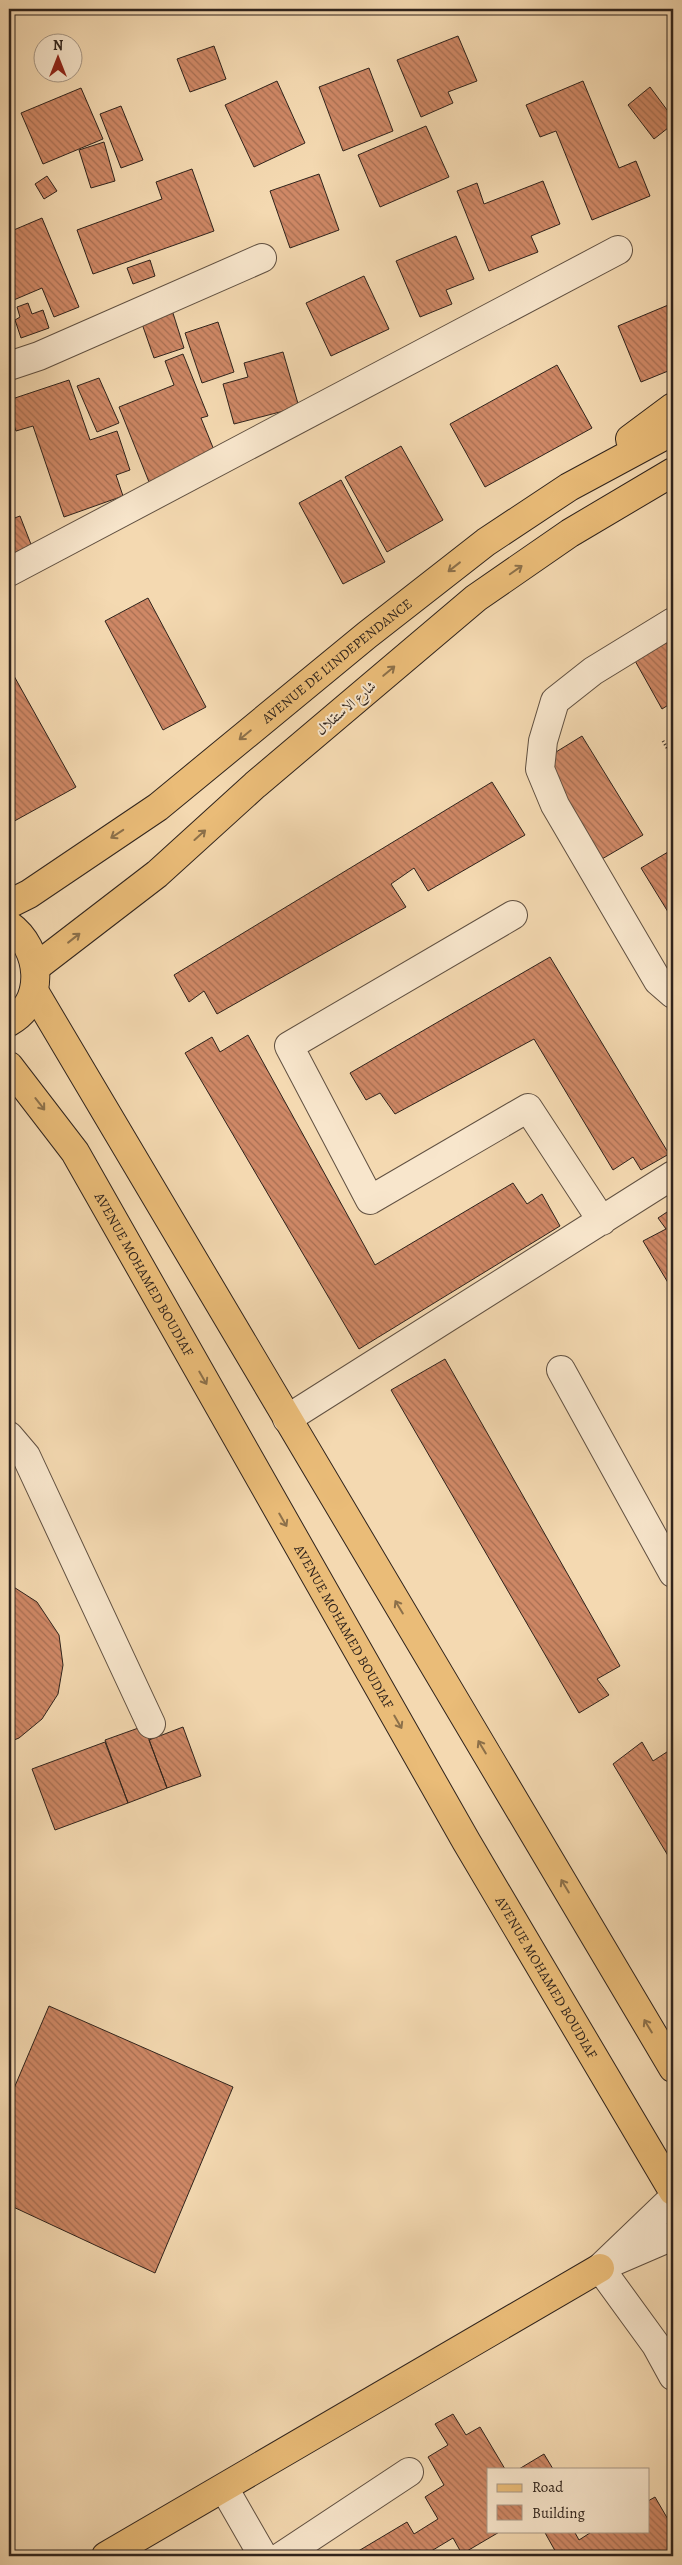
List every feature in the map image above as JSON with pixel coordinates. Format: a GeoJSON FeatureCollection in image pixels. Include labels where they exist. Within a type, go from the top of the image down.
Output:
{"type":"FeatureCollection","features":[{"type":"Feature","properties":{"kind":"main road"},"geometry":{"type":"LineString","coordinates":[[486,542],[673,407]]}},
{"type":"Feature","properties":{"kind":"main road","name":"AVENUE DE L'INDEPENDANCE"},"geometry":{"type":"LineString","coordinates":[[9,904],[29,894],[158,807],[367,635],[486,542],[569,487],[673,432]]}},
{"type":"Feature","properties":{"kind":"main road","name":"شارع الاستقلال"},"geometry":{"type":"LineString","coordinates":[[9,1022],[26,1007],[35,979],[157,874],[255,785],[476,598],[570,533],[673,472]]}},
{"type":"Feature","properties":{"kind":"main road"},"geometry":{"type":"LineString","coordinates":[[9,925],[19,932],[30,948],[35,979],[287,1419],[673,2068]]}},
{"type":"Feature","properties":{"kind":"main road","name":"AVENUE MOHAMED BOUDIAF"},"geometry":{"type":"LineString","coordinates":[[9,1066],[75,1152],[466,1841],[673,2192]]}},
{"type":"Feature","properties":{"kind":"main road"},"geometry":{"type":"LineString","coordinates":[[106,2556],[600,2268]]}},
{"type":"Feature","properties":{"kind":"street"},"geometry":{"type":"LineString","coordinates":[[9,572],[618,250]]}},
{"type":"Feature","properties":{"kind":"street"},"geometry":{"type":"LineString","coordinates":[[9,366],[39,356],[262,258]]}},
{"type":"Feature","properties":{"kind":"street"},"geometry":{"type":"LineString","coordinates":[[673,622],[593,671],[555,701],[543,740],[540,769],[555,805],[658,981],[673,994]]}},
{"type":"Feature","properties":{"kind":"street"},"geometry":{"type":"LineString","coordinates":[[513,915],[289,1046],[370,1200],[528,1108],[602,1221]]}},
{"type":"Feature","properties":{"kind":"street"},"geometry":{"type":"LineString","coordinates":[[287,1419],[673,1176]]}},
{"type":"Feature","properties":{"kind":"street"},"geometry":{"type":"LineString","coordinates":[[561,1370],[673,1573]]}},
{"type":"Feature","properties":{"kind":"street"},"geometry":{"type":"LineString","coordinates":[[9,1436],[26,1456],[151,1724]]}},
{"type":"Feature","properties":{"kind":"street"},"geometry":{"type":"LineString","coordinates":[[600,2268],[673,2198]]}},
{"type":"Feature","properties":{"kind":"street"},"geometry":{"type":"LineString","coordinates":[[600,2268],[673,2236]]}},
{"type":"Feature","properties":{"kind":"street"},"geometry":{"type":"LineString","coordinates":[[600,2268],[656,2345],[673,2376]]}},
{"type":"Feature","properties":{"kind":"street"},"geometry":{"type":"LineString","coordinates":[[282,2556],[409,2472]]}},
{"type":"Feature","properties":{"kind":"street"},"geometry":{"type":"LineString","coordinates":[[224,2488],[263,2556]]}},
{"type":"Feature","properties":{"kind":"path"},"geometry":{"type":"LineString","coordinates":[[663,740],[673,758]]}},
{"type":"Feature","properties":{"kind":"building"},"geometry":{"type":"Polygon","coordinates":[[[458,36],[477,81],[448,92],[453,103],[421,117],[397,60],[458,36]]]}},
{"type":"Feature","properties":{"kind":"building"},"geometry":{"type":"Polygon","coordinates":[[[214,46],[226,79],[190,92],[177,59],[214,46]]]}},
{"type":"Feature","properties":{"kind":"building"},"geometry":{"type":"Polygon","coordinates":[[[369,68],[393,131],[343,151],[319,87],[369,68]]]}},
{"type":"Feature","properties":{"kind":"building"},"geometry":{"type":"Polygon","coordinates":[[[277,81],[305,143],[254,167],[225,105],[277,81]]]}},
{"type":"Feature","properties":{"kind":"building"},"geometry":{"type":"Polygon","coordinates":[[[583,81],[619,168],[636,161],[650,196],[592,220],[556,131],[540,137],[526,105],[583,81]]]}},
{"type":"Feature","properties":{"kind":"building"},"geometry":{"type":"Polygon","coordinates":[[[650,87],[673,118],[673,124],[654,139],[628,105],[650,87]]]}},
{"type":"Feature","properties":{"kind":"building"},"geometry":{"type":"Polygon","coordinates":[[[81,88],[103,139],[43,164],[21,113],[81,88]]]}},
{"type":"Feature","properties":{"kind":"building"},"geometry":{"type":"Polygon","coordinates":[[[121,106],[143,160],[121,168],[100,114],[121,106]]]}},
{"type":"Feature","properties":{"kind":"building"},"geometry":{"type":"Polygon","coordinates":[[[426,126],[449,177],[380,207],[358,155],[426,126]]]}},
{"type":"Feature","properties":{"kind":"building"},"geometry":{"type":"Polygon","coordinates":[[[104,142],[115,181],[91,188],[79,150],[104,142]]]}},
{"type":"Feature","properties":{"kind":"building"},"geometry":{"type":"Polygon","coordinates":[[[192,169],[214,231],[93,274],[77,230],[162,199],[156,182],[192,169]]]}},
{"type":"Feature","properties":{"kind":"building"},"geometry":{"type":"Polygon","coordinates":[[[319,174],[339,230],[290,248],[270,191],[319,174]]]}},
{"type":"Feature","properties":{"kind":"building"},"geometry":{"type":"Polygon","coordinates":[[[47,176],[57,191],[44,199],[35,184],[47,176]]]}},
{"type":"Feature","properties":{"kind":"building"},"geometry":{"type":"Polygon","coordinates":[[[543,181],[560,224],[531,236],[538,252],[489,271],[457,191],[477,183],[484,204],[543,181]]]}},
{"type":"Feature","properties":{"kind":"building"},"geometry":{"type":"Polygon","coordinates":[[[42,218],[79,307],[54,317],[42,288],[9,302],[9,250],[14,248],[9,232],[42,218]]]}},
{"type":"Feature","properties":{"kind":"building"},"geometry":{"type":"Polygon","coordinates":[[[456,236],[474,279],[446,290],[452,304],[420,317],[396,261],[456,236]]]}},
{"type":"Feature","properties":{"kind":"building"},"geometry":{"type":"Polygon","coordinates":[[[150,260],[155,276],[133,284],[127,268],[150,260]]]}},
{"type":"Feature","properties":{"kind":"building"},"geometry":{"type":"Polygon","coordinates":[[[364,276],[389,329],[331,356],[306,303],[364,276]]]}},
{"type":"Feature","properties":{"kind":"building"},"geometry":{"type":"Polygon","coordinates":[[[28,303],[32,314],[43,310],[49,328],[21,338],[15,320],[20,317],[17,307],[28,303]]]}},
{"type":"Feature","properties":{"kind":"building"},"geometry":{"type":"Polygon","coordinates":[[[673,303],[673,369],[641,382],[618,326],[673,303]]]}},
{"type":"Feature","properties":{"kind":"building"},"geometry":{"type":"Polygon","coordinates":[[[172,310],[184,348],[154,358],[141,321],[172,310]]]}},
{"type":"Feature","properties":{"kind":"building"},"geometry":{"type":"Polygon","coordinates":[[[218,322],[234,372],[202,383],[185,333],[218,322]]]}},
{"type":"Feature","properties":{"kind":"building"},"geometry":{"type":"Polygon","coordinates":[[[283,352],[299,407],[234,424],[223,384],[248,377],[244,363],[283,352]]]}},
{"type":"Feature","properties":{"kind":"building"},"geometry":{"type":"Polygon","coordinates":[[[183,354],[208,416],[201,418],[216,455],[149,482],[119,407],[174,385],[165,361],[183,354]]]}},
{"type":"Feature","properties":{"kind":"building"},"geometry":{"type":"Polygon","coordinates":[[[557,365],[592,428],[485,487],[450,424],[557,365]]]}},
{"type":"Feature","properties":{"kind":"building"},"geometry":{"type":"Polygon","coordinates":[[[99,378],[119,423],[97,432],[77,386],[99,378]]]}},
{"type":"Feature","properties":{"kind":"building"},"geometry":{"type":"Polygon","coordinates":[[[69,380],[90,440],[117,431],[130,470],[116,475],[123,496],[64,517],[33,426],[16,431],[9,412],[9,400],[69,380]]]}},
{"type":"Feature","properties":{"kind":"building"},"geometry":{"type":"Polygon","coordinates":[[[401,446],[443,520],[387,552],[345,477],[401,446]]]}},
{"type":"Feature","properties":{"kind":"building"},"geometry":{"type":"Polygon","coordinates":[[[341,480],[385,562],[343,584],[299,503],[341,480]]]}},
{"type":"Feature","properties":{"kind":"building"},"geometry":{"type":"Polygon","coordinates":[[[20,516],[34,552],[9,562],[9,520],[20,516]]]}},
{"type":"Feature","properties":{"kind":"building"},"geometry":{"type":"Polygon","coordinates":[[[148,598],[206,707],[163,730],[105,621],[148,598]]]}},
{"type":"Feature","properties":{"kind":"building"},"geometry":{"type":"Polygon","coordinates":[[[673,636],[673,702],[662,709],[634,659],[673,636]]]}},
{"type":"Feature","properties":{"kind":"building"},"geometry":{"type":"Polygon","coordinates":[[[14,676],[76,787],[9,824],[9,679],[14,676]]]}},
{"type":"Feature","properties":{"kind":"building"},"geometry":{"type":"Polygon","coordinates":[[[582,736],[643,835],[602,859],[543,760],[582,736]]]}},
{"type":"Feature","properties":{"kind":"building"},"geometry":{"type":"Polygon","coordinates":[[[492,782],[525,835],[428,891],[414,868],[391,884],[406,907],[217,1014],[204,991],[189,1002],[174,975],[492,782]]]}},
{"type":"Feature","properties":{"kind":"building"},"geometry":{"type":"Polygon","coordinates":[[[673,849],[673,920],[641,868],[673,849]]]}},
{"type":"Feature","properties":{"kind":"building"},"geometry":{"type":"Polygon","coordinates":[[[550,957],[669,1154],[641,1170],[633,1157],[613,1170],[534,1039],[395,1114],[380,1093],[366,1100],[350,1073],[550,957]]]}},
{"type":"Feature","properties":{"kind":"building"},"geometry":{"type":"Polygon","coordinates":[[[248,1035],[375,1265],[513,1183],[527,1204],[542,1194],[560,1226],[359,1349],[185,1053],[212,1037],[220,1052],[248,1035]]]}},
{"type":"Feature","properties":{"kind":"building"},"geometry":{"type":"Polygon","coordinates":[[[673,1208],[673,1291],[643,1241],[666,1229],[658,1218],[673,1208]]]}},
{"type":"Feature","properties":{"kind":"building"},"geometry":{"type":"Polygon","coordinates":[[[445,1359],[620,1666],[597,1679],[609,1695],[579,1713],[391,1390],[445,1359]]]}},
{"type":"Feature","properties":{"kind":"building"},"geometry":{"type":"Polygon","coordinates":[[[9,1584],[37,1602],[59,1635],[63,1665],[58,1694],[42,1719],[19,1738],[9,1742],[9,1584]]]}},
{"type":"Feature","properties":{"kind":"building"},"geometry":{"type":"Polygon","coordinates":[[[144,1726],[167,1788],[128,1803],[105,1740],[144,1726]]]}},
{"type":"Feature","properties":{"kind":"building"},"geometry":{"type":"Polygon","coordinates":[[[183,1727],[201,1776],[167,1788],[149,1740],[183,1727]]]}},
{"type":"Feature","properties":{"kind":"building"},"geometry":{"type":"Polygon","coordinates":[[[105,1742],[128,1803],[55,1830],[32,1769],[105,1742]]]}},
{"type":"Feature","properties":{"kind":"building"},"geometry":{"type":"Polygon","coordinates":[[[642,1742],[653,1761],[673,1748],[673,1864],[613,1764],[642,1742]]]}},
{"type":"Feature","properties":{"kind":"building"},"geometry":{"type":"Polygon","coordinates":[[[49,2006],[233,2087],[155,2273],[9,2205],[9,2100],[49,2006]]]}},
{"type":"Feature","properties":{"kind":"building"},"geometry":{"type":"Polygon","coordinates":[[[453,2414],[466,2435],[480,2427],[504,2468],[487,2468],[487,2532],[499,2532],[462,2554],[453,2538],[428,2553],[431,2556],[350,2556],[407,2522],[414,2534],[438,2519],[425,2497],[444,2485],[428,2457],[448,2445],[435,2424],[453,2414]]]}},
{"type":"Feature","properties":{"kind":"building"},"geometry":{"type":"Polygon","coordinates":[[[544,2454],[552,2468],[521,2468],[544,2454]]]}},
{"type":"Feature","properties":{"kind":"building"},"geometry":{"type":"Polygon","coordinates":[[[655,2497],[673,2528],[673,2556],[558,2556],[545,2532],[575,2532],[579,2540],[591,2532],[650,2532],[650,2500],[655,2497]]]}}]}
